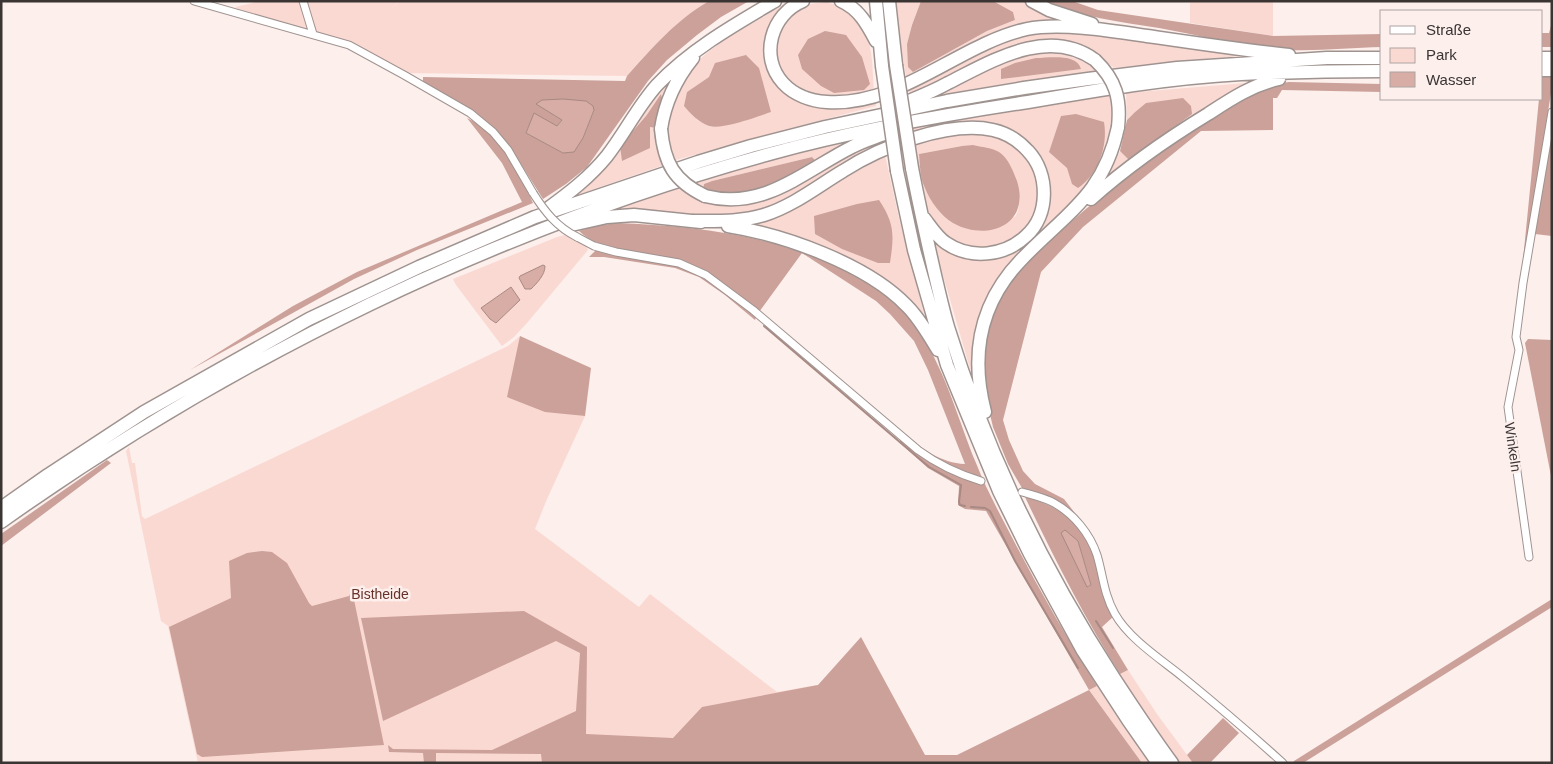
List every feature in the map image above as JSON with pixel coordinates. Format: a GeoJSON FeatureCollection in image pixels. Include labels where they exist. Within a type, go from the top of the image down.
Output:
{"type":"FeatureCollection","features":[{"type":"Feature","properties":{"kind":"highway"},"geometry":{"type":"LineString","coordinates":[[535,217],[592,173],[607,156],[656,86],[675,66],[775,1]]}},
{"type":"Feature","properties":{"kind":"highway"},"geometry":{"type":"LineString","coordinates":[[803,1],[792,6],[779,20],[775,28],[771,45],[772,64],[775,72],[788,88],[809,99],[827,102],[863,98],[896,88],[925,76],[988,42],[1029,28],[1081,28],[1121,32],[1254,51],[1327,58]]}},
{"type":"Feature","properties":{"kind":"highway"},"geometry":{"type":"LineString","coordinates":[[841,1],[850,5],[863,18],[880,48]]}},
{"type":"Feature","properties":{"kind":"highway"},"geometry":{"type":"LineString","coordinates":[[876,1],[882,66],[897,171],[914,250],[947,365],[999,491],[1030,554],[1083,651],[1158,763]]}},
{"type":"Feature","properties":{"kind":"highway"},"geometry":{"type":"LineString","coordinates":[[889,1],[896,65],[921,214],[947,325],[978,413],[1037,545],[1090,640],[1139,717],[1172,763]]}},
{"type":"Feature","properties":{"kind":"highway"},"geometry":{"type":"LineString","coordinates":[[1032,1],[1049,10],[1121,32]]}},
{"type":"Feature","properties":{"kind":"highway"},"geometry":{"type":"LineString","coordinates":[[705,45],[684,69],[675,83],[664,112],[661,129],[663,147],[673,172],[684,184],[705,196],[718,200],[739,200],[766,194],[790,183],[866,140],[918,121]]}},
{"type":"Feature","properties":{"kind":"highway"},"geometry":{"type":"LineString","coordinates":[[866,118],[930,92],[994,60],[1020,51],[1042,46],[1058,46],[1073,48],[1088,55],[1108,74],[1117,92],[1120,113],[1118,127],[1110,158],[1100,177],[1089,193],[1056,228]]}},
{"type":"Feature","properties":{"kind":"highway"},"geometry":{"type":"LineString","coordinates":[[1,508],[144,412],[309,319],[434,260],[535,217],[751,146],[866,118],[947,101],[1088,79],[1177,68],[1327,58],[1380,58]]}},
{"type":"Feature","properties":{"kind":"highway"},"geometry":{"type":"LineString","coordinates":[[1,522],[55,484],[181,404],[289,346],[372,303],[520,238],[604,205],[773,153],[852,133],[967,111],[1134,85],[1238,74],[1380,71]]}},
{"type":"Feature","properties":{"kind":"highway"},"geometry":{"type":"LineString","coordinates":[[1005,477],[984,410],[980,390],[978,350],[982,328],[998,291],[1008,276],[1056,228],[1100,191],[1159,146],[1236,96],[1263,83],[1306,72]]}},
{"type":"Feature","properties":{"kind":"highway"},"geometry":{"type":"LineString","coordinates":[[520,238],[607,217],[634,216],[726,221],[765,215],[795,200],[876,152],[906,141],[944,131],[977,129],[992,130],[1010,135],[1034,157],[1042,173],[1044,201],[1035,225],[1028,235],[1017,244],[1003,251],[975,254],[962,251],[947,244],[938,236],[921,214]]}},
{"type":"Feature","properties":{"kind":"highway"},"geometry":{"type":"LineString","coordinates":[[693,220],[776,236],[830,257],[878,281],[894,293],[921,322],[947,365]]}},
{"type":"Feature","properties":{"kind":"street"},"geometry":{"type":"LineString","coordinates":[[194,1],[350,45],[470,113],[493,132],[508,150],[545,212],[558,225],[577,237],[601,248],[679,263],[706,274],[753,310],[931,460],[946,468],[981,481]]}},
{"type":"Feature","properties":{"kind":"street"},"geometry":{"type":"LineString","coordinates":[[230,1],[230,11]]}},
{"type":"Feature","properties":{"kind":"street"},"geometry":{"type":"LineString","coordinates":[[303,1],[313,34]]}},
{"type":"Feature","properties":{"kind":"street","name":"Winkeln"},"geometry":{"type":"LineString","coordinates":[[1529,558],[1508,407],[1519,350],[1516,337],[1552,112]]}},
{"type":"Feature","properties":{"kind":"street"},"geometry":{"type":"LineString","coordinates":[[1022,492],[1054,503],[1069,513],[1081,526],[1091,541],[1097,555],[1106,595],[1114,613],[1122,624],[1143,645],[1283,763]]}},
{"type":"Feature","properties":{"kind":"green space"},"geometry":{"type":"Polygon","coordinates":[[[261,1],[399,1],[392,8],[400,1],[709,1],[675,26],[627,76],[405,73],[350,43],[235,7],[261,1]]]}},
{"type":"Feature","properties":{"kind":"green space"},"geometry":{"type":"Polygon","coordinates":[[[789,1],[799,1],[786,11],[769,57],[798,98],[876,100],[876,106],[676,160],[669,140],[668,126],[672,104],[680,85],[704,55],[737,32],[789,1]],[[709,77],[687,92],[697,120],[711,127],[746,121],[709,77]]]}},
{"type":"Feature","properties":{"kind":"green space"},"geometry":{"type":"Polygon","coordinates":[[[896,1],[921,1],[907,44],[913,72],[987,31],[1015,20],[1013,12],[993,1],[1025,1],[1042,10],[1067,19],[1044,23],[907,81],[898,34],[896,1]]]}},
{"type":"Feature","properties":{"kind":"green space"},"geometry":{"type":"Polygon","coordinates":[[[1190,1],[1273,1],[1273,36],[1190,23],[1190,1]]]}},
{"type":"Feature","properties":{"kind":"green space"},"geometry":{"type":"Polygon","coordinates":[[[827,2],[849,11],[855,16],[866,32],[871,51],[874,91],[841,99],[810,96],[793,86],[784,75],[778,63],[776,50],[777,37],[783,25],[791,14],[804,6],[827,2]]]}},
{"type":"Feature","properties":{"kind":"green space"},"geometry":{"type":"Polygon","coordinates":[[[1049,29],[1260,55],[1114,68],[1098,55],[1077,45],[1048,41],[910,96],[909,88],[1001,40],[1049,29]]]}},
{"type":"Feature","properties":{"kind":"green space"},"geometry":{"type":"Polygon","coordinates":[[[1049,50],[1066,51],[1091,64],[1098,71],[927,97],[1006,59],[1049,50]]]}},
{"type":"Feature","properties":{"kind":"green space"},"geometry":{"type":"Polygon","coordinates":[[[683,64],[670,87],[664,165],[574,196],[683,64]],[[661,95],[646,116],[650,126],[656,128],[661,95]]]}},
{"type":"Feature","properties":{"kind":"green space"},"geometry":{"type":"Polygon","coordinates":[[[1257,82],[1101,185],[1120,151],[1129,160],[1134,113],[1127,120],[1126,93],[1257,82]]]}},
{"type":"Feature","properties":{"kind":"green space"},"geometry":{"type":"Polygon","coordinates":[[[1113,95],[1116,116],[1100,174],[1061,218],[976,382],[971,372],[929,227],[966,254],[1023,243],[1046,183],[1007,132],[914,135],[913,127],[1038,105],[1113,95]]]}},
{"type":"Feature","properties":{"kind":"green space"},"geometry":{"type":"Polygon","coordinates":[[[970,133],[1004,137],[1023,150],[1038,175],[1039,204],[1034,218],[1012,242],[982,250],[965,246],[946,237],[935,224],[927,210],[914,144],[951,135],[970,133]],[[962,146],[919,154],[924,186],[1015,217],[1020,199],[962,146]]]}},
{"type":"Feature","properties":{"kind":"green space"},"geometry":{"type":"Polygon","coordinates":[[[854,139],[809,170],[816,160],[812,157],[712,181],[704,184],[703,189],[695,183],[775,159],[854,139]]]}},
{"type":"Feature","properties":{"kind":"green space"},"geometry":{"type":"Polygon","coordinates":[[[883,139],[884,147],[783,205],[731,218],[614,212],[613,209],[680,188],[698,198],[717,205],[730,206],[748,203],[765,197],[861,148],[883,139]]]}},
{"type":"Feature","properties":{"kind":"green space"},"geometry":{"type":"Polygon","coordinates":[[[885,155],[899,218],[927,325],[889,286],[741,225],[885,155]]]}},
{"type":"Feature","properties":{"kind":"green space"},"geometry":{"type":"Polygon","coordinates":[[[565,235],[586,246],[588,250],[527,323],[514,337],[502,346],[453,279],[565,235]],[[511,287],[482,308],[490,319],[511,287]]]}},
{"type":"Feature","properties":{"kind":"green space","name":"Bistheide"},"geometry":{"type":"Polygon","coordinates":[[[520,336],[577,415],[585,416],[535,529],[639,607],[650,594],[777,692],[817,685],[749,763],[198,763],[168,626],[161,621],[126,451],[129,447],[132,463],[135,463],[142,516],[145,519],[508,346],[520,336]]]}},
{"type":"Feature","properties":{"kind":"green space"},"geometry":{"type":"Polygon","coordinates":[[[1128,670],[1193,763],[1142,763],[1089,690],[1128,670]]]}},
{"type":"Feature","properties":{"kind":"shaded area"},"geometry":{"type":"Polygon","coordinates":[[[709,1],[749,1],[721,17],[667,60],[648,81],[587,167],[543,199],[510,147],[496,131],[423,84],[423,77],[625,81],[627,76],[665,35],[709,1]],[[537,104],[562,120],[557,126],[531,121],[526,133],[563,153],[583,138],[594,110],[537,104]]]}},
{"type":"Feature","properties":{"kind":"shaded area"},"geometry":{"type":"Polygon","coordinates":[[[921,1],[993,1],[1013,12],[1015,20],[987,31],[913,72],[908,67],[907,44],[921,1]]]}},
{"type":"Feature","properties":{"kind":"shaded area"},"geometry":{"type":"Polygon","coordinates":[[[1044,1],[1072,1],[1098,10],[1273,36],[1380,34],[1380,47],[1308,50],[1264,48],[1100,18],[1058,7],[1044,1]]]}},
{"type":"Feature","properties":{"kind":"shaded area"},"geometry":{"type":"Polygon","coordinates":[[[1552,22],[1552,47],[1543,47],[1543,33],[1549,33],[1552,22]]]}},
{"type":"Feature","properties":{"kind":"shaded area"},"geometry":{"type":"Polygon","coordinates":[[[825,31],[846,35],[862,57],[870,84],[864,90],[834,93],[821,86],[802,69],[798,55],[808,39],[825,31]]]}},
{"type":"Feature","properties":{"kind":"shaded area"},"geometry":{"type":"Polygon","coordinates":[[[746,55],[759,68],[771,112],[740,122],[715,127],[698,120],[684,106],[687,92],[709,77],[715,63],[746,55]]]}},
{"type":"Feature","properties":{"kind":"shaded area"},"geometry":{"type":"Polygon","coordinates":[[[1036,58],[1068,58],[1078,64],[1081,69],[1001,79],[1001,69],[1015,63],[1036,58]]]}},
{"type":"Feature","properties":{"kind":"shaded area"},"geometry":{"type":"Polygon","coordinates":[[[1552,76],[1551,93],[1521,280],[1539,100],[1543,100],[1543,77],[1552,76]]]}},
{"type":"Feature","properties":{"kind":"shaded area"},"geometry":{"type":"Polygon","coordinates":[[[1289,82],[1380,84],[1380,92],[1282,90],[1277,98],[1273,98],[1273,130],[1201,131],[1083,227],[1041,272],[1003,420],[1009,440],[1023,471],[1035,484],[1064,499],[1092,535],[1060,503],[1049,497],[1022,488],[1008,464],[993,427],[985,393],[982,359],[989,320],[1000,296],[1016,272],[1087,208],[1171,144],[1237,100],[1274,84],[1289,82]]]}},
{"type":"Feature","properties":{"kind":"shaded area"},"geometry":{"type":"Polygon","coordinates":[[[661,94],[657,128],[650,127],[650,148],[622,161],[620,146],[646,116],[661,94]]]}},
{"type":"Feature","properties":{"kind":"shaded area"},"geometry":{"type":"Polygon","coordinates":[[[1183,98],[1191,106],[1192,114],[1129,160],[1120,151],[1127,120],[1134,113],[1146,103],[1183,98]]]}},
{"type":"Feature","properties":{"kind":"shaded area"},"geometry":{"type":"Polygon","coordinates":[[[1076,114],[1104,122],[1105,131],[1103,149],[1097,167],[1078,188],[1072,184],[1067,168],[1049,152],[1061,116],[1076,114]]]}},
{"type":"Feature","properties":{"kind":"shaded area"},"geometry":{"type":"Polygon","coordinates":[[[467,118],[479,125],[499,143],[521,178],[533,203],[417,250],[354,279],[190,370],[293,306],[357,272],[522,202],[502,163],[467,118]]]}},
{"type":"Feature","properties":{"kind":"shaded area"},"geometry":{"type":"Polygon","coordinates":[[[1552,128],[1552,236],[1535,234],[1552,128]]]}},
{"type":"Feature","properties":{"kind":"shaded area"},"geometry":{"type":"Polygon","coordinates":[[[973,145],[999,152],[1010,165],[1017,181],[1020,196],[1018,209],[1012,219],[1003,226],[992,230],[979,231],[953,223],[933,203],[922,180],[919,154],[973,145]]]}},
{"type":"Feature","properties":{"kind":"shaded area"},"geometry":{"type":"Polygon","coordinates":[[[812,157],[816,161],[766,189],[721,197],[703,189],[704,184],[712,181],[812,157]]]}},
{"type":"Feature","properties":{"kind":"shaded area"},"geometry":{"type":"Polygon","coordinates":[[[879,200],[891,223],[892,245],[890,263],[878,263],[842,249],[815,234],[814,216],[879,200]]]}},
{"type":"Feature","properties":{"kind":"shaded area"},"geometry":{"type":"Polygon","coordinates":[[[616,223],[707,230],[736,235],[795,250],[823,261],[851,274],[874,286],[896,302],[912,322],[938,365],[985,484],[1025,563],[1097,686],[1089,690],[986,511],[965,509],[958,505],[959,486],[928,468],[899,442],[905,434],[918,445],[940,458],[965,464],[928,370],[914,341],[890,314],[876,301],[802,253],[759,312],[711,275],[689,264],[666,257],[614,249],[601,245],[579,231],[616,223]]]}},
{"type":"Feature","properties":{"kind":"shaded area"},"geometry":{"type":"Polygon","coordinates":[[[596,250],[685,268],[701,275],[757,315],[755,320],[725,295],[699,277],[675,268],[604,257],[589,257],[596,250]]]}},
{"type":"Feature","properties":{"kind":"shaded area"},"geometry":{"type":"Polygon","coordinates":[[[520,336],[591,368],[585,416],[545,412],[507,397],[520,336]]]}},
{"type":"Feature","properties":{"kind":"shaded area"},"geometry":{"type":"Polygon","coordinates":[[[1528,339],[1552,340],[1552,481],[1525,343],[1528,339]]]}},
{"type":"Feature","properties":{"kind":"shaded area"},"geometry":{"type":"Polygon","coordinates":[[[107,460],[111,463],[1,546],[1,534],[107,460]]]}},
{"type":"Feature","properties":{"kind":"shaded area"},"geometry":{"type":"Polygon","coordinates":[[[1025,497],[1044,503],[1062,513],[1071,519],[1084,534],[1091,548],[1103,591],[1114,616],[1102,627],[1128,670],[1120,674],[1107,653],[1070,587],[1025,497]],[[1065,531],[1062,534],[1088,587],[1091,585],[1078,541],[1065,531]]]}},
{"type":"Feature","properties":{"kind":"shaded area"},"geometry":{"type":"Polygon","coordinates":[[[272,552],[287,563],[312,606],[349,596],[352,590],[384,745],[202,757],[197,754],[169,627],[231,598],[229,561],[247,553],[272,552]]]}},
{"type":"Feature","properties":{"kind":"shaded area"},"geometry":{"type":"Polygon","coordinates":[[[1552,599],[1552,607],[1303,763],[1293,763],[1294,761],[1552,599]]]}},
{"type":"Feature","properties":{"kind":"shaded area"},"geometry":{"type":"Polygon","coordinates":[[[524,611],[587,647],[586,734],[673,738],[702,707],[818,685],[861,637],[925,755],[957,755],[1089,690],[1142,763],[542,763],[541,754],[436,753],[436,763],[424,763],[423,753],[389,752],[388,745],[393,749],[492,750],[576,711],[580,653],[556,641],[383,721],[361,618],[524,611]]]}},
{"type":"Feature","properties":{"kind":"shaded area"},"geometry":{"type":"Polygon","coordinates":[[[1223,718],[1239,733],[1210,763],[1193,763],[1187,755],[1223,718]]]}},
{"type":"Feature","properties":{"kind":"water"},"geometry":{"type":"Polygon","coordinates":[[[542,100],[586,101],[593,106],[594,110],[583,138],[574,152],[563,153],[526,133],[534,113],[557,126],[562,120],[536,104],[542,100]]]}},
{"type":"Feature","properties":{"kind":"water"},"geometry":{"type":"Polygon","coordinates":[[[543,265],[545,269],[540,279],[531,289],[525,289],[519,278],[520,276],[543,265]]]}},
{"type":"Feature","properties":{"kind":"water"},"geometry":{"type":"Polygon","coordinates":[[[511,287],[520,300],[496,323],[481,308],[511,287]]]}},
{"type":"Feature","properties":{"kind":"water"},"geometry":{"type":"Polygon","coordinates":[[[1065,530],[1078,541],[1091,585],[1087,587],[1061,533],[1065,530]]]}},
{"type":"Feature","properties":{"kind":"waterway"},"geometry":{"type":"LineString","coordinates":[[764,326],[929,467],[961,485],[959,502],[960,505],[965,506]]}},
{"type":"Feature","properties":{"kind":"waterway"},"geometry":{"type":"LineString","coordinates":[[971,507],[985,508],[990,511],[1015,561],[1078,668]]}},
{"type":"Feature","properties":{"kind":"waterway"},"geometry":{"type":"LineString","coordinates":[[1096,621],[1113,648]]}}]}
